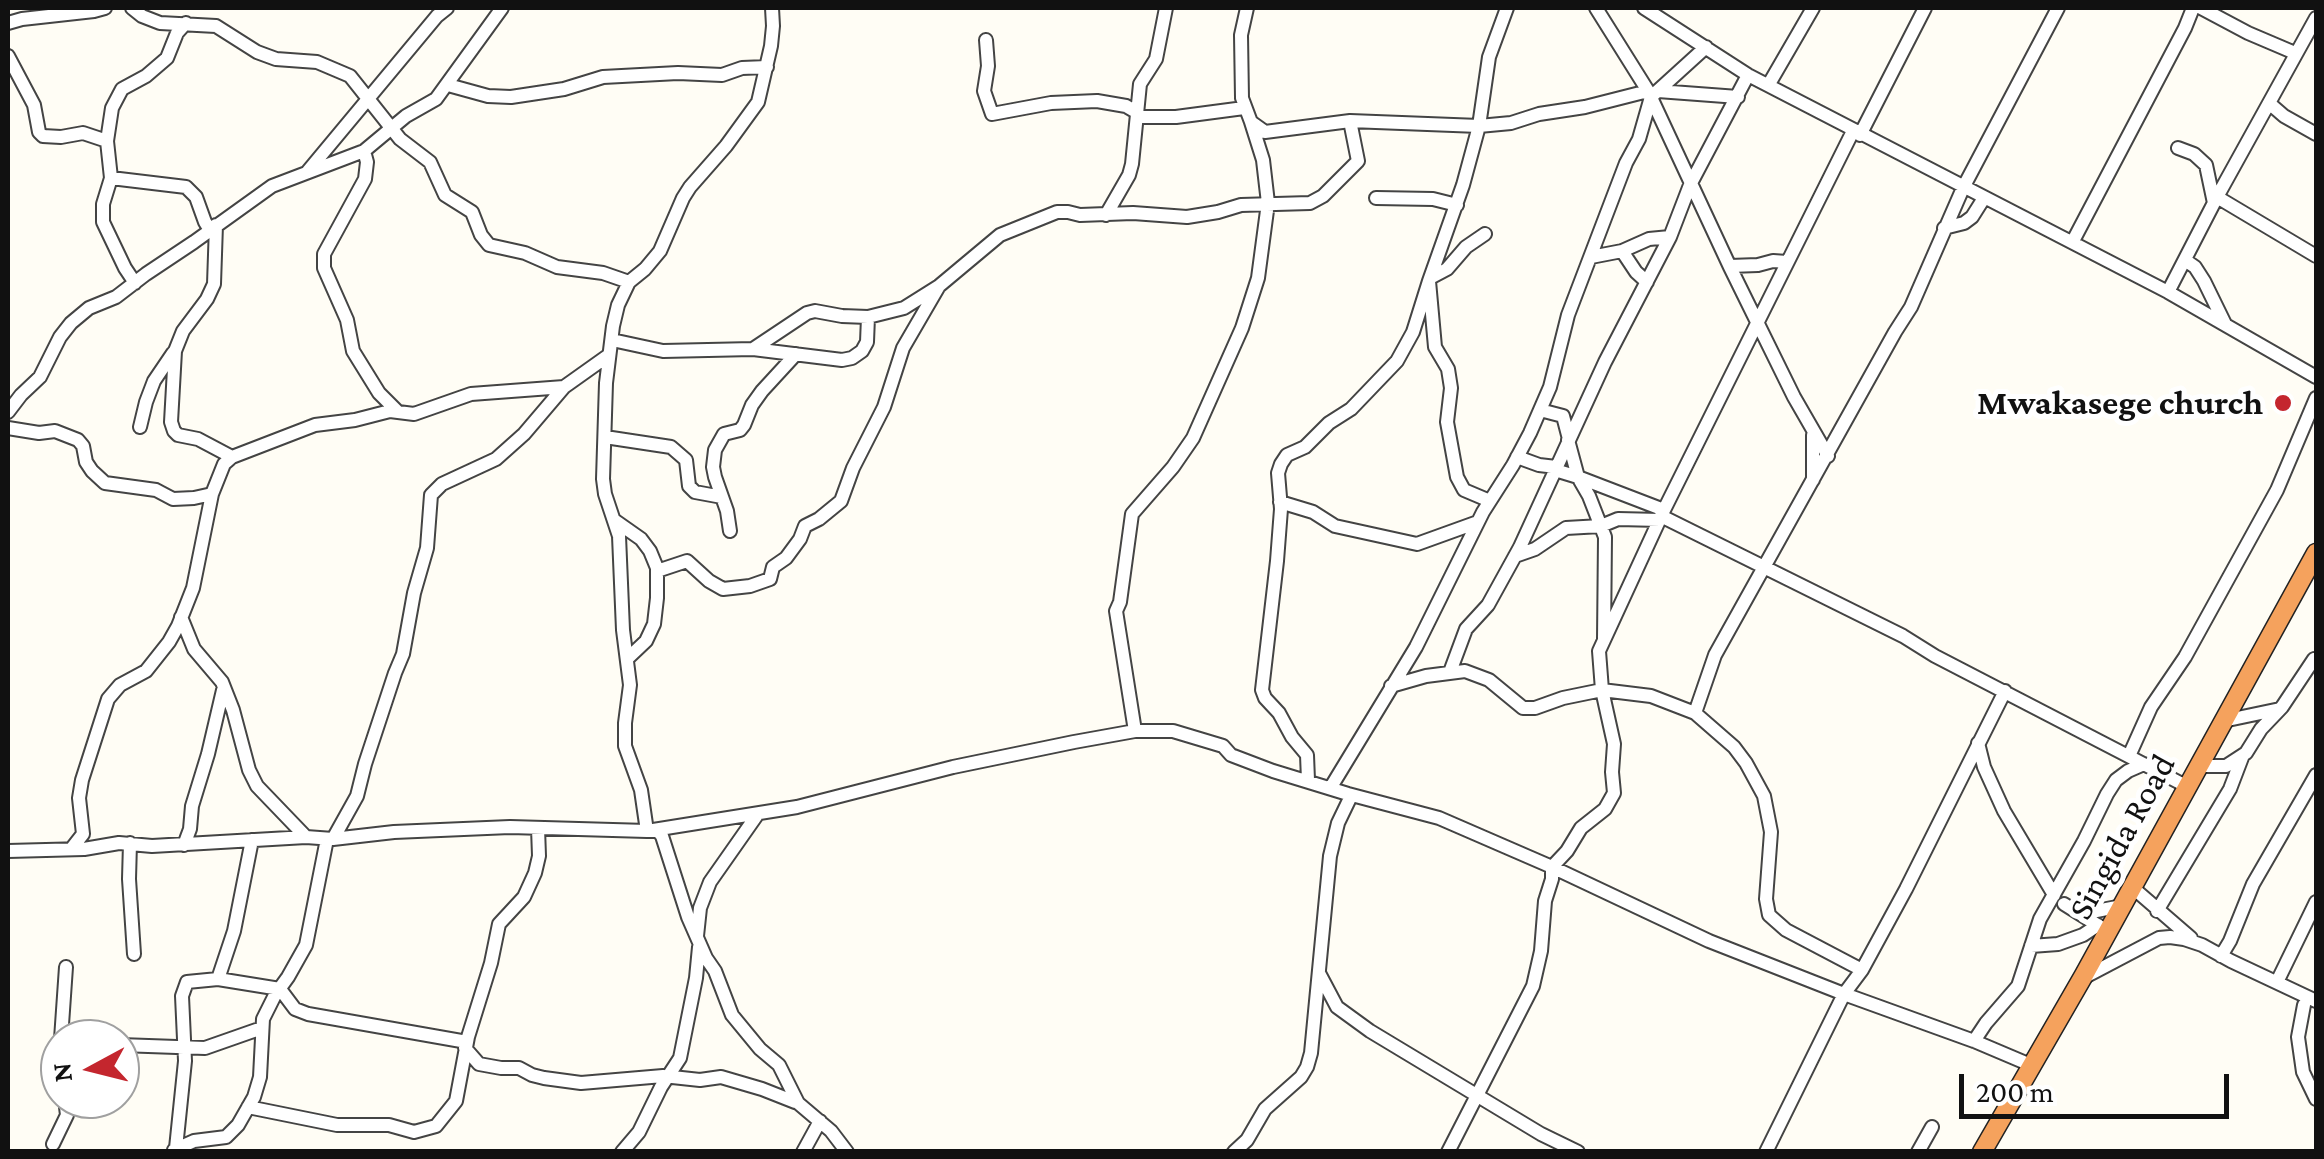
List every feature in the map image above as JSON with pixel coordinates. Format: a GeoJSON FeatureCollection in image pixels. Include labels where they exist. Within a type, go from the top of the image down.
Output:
{"type":"FeatureCollection","features":[{"type":"Feature","properties":{"kind":"highway","name":"Singida Road"},"geometry":{"type":"LineString","coordinates":[[1982,1152],[2082,978],[2103,928],[2122,906],[2316,553]]}},
{"type":"Feature","properties":{"kind":"street"},"geometry":{"type":"LineString","coordinates":[[8,23],[105,8]]}},
{"type":"Feature","properties":{"kind":"street"},"geometry":{"type":"LineString","coordinates":[[132,8],[155,21],[216,26],[257,52],[316,62],[350,76],[405,145],[430,162],[450,200],[472,212],[489,245],[525,253],[557,267],[603,273],[629,282]]}},
{"type":"Feature","properties":{"kind":"street"},"geometry":{"type":"LineString","coordinates":[[306,173],[447,8]]}},
{"type":"Feature","properties":{"kind":"street"},"geometry":{"type":"LineString","coordinates":[[8,412],[40,377],[71,323],[90,308],[116,297],[272,186],[364,151],[406,116],[436,100],[502,8]]}},
{"type":"Feature","properties":{"kind":"street"},"geometry":{"type":"LineString","coordinates":[[647,831],[641,790],[626,746],[624,723],[630,685],[619,536],[605,494],[612,326],[629,282],[660,251],[683,198],[761,96],[772,37],[772,8]]}},
{"type":"Feature","properties":{"kind":"street"},"geometry":{"type":"LineString","coordinates":[[1106,215],[1129,176],[1140,84],[1156,59],[1166,8]]}},
{"type":"Feature","properties":{"kind":"street"},"geometry":{"type":"LineString","coordinates":[[1135,731],[1116,611],[1132,512],[1174,467],[1193,438],[1242,328],[1258,278],[1268,203],[1265,169],[1244,108],[1240,74],[1247,8]]}},
{"type":"Feature","properties":{"kind":"street"},"geometry":{"type":"LineString","coordinates":[[1308,780],[1308,755],[1262,690],[1277,561],[1280,464],[1305,447],[1328,423],[1351,409],[1398,361],[1413,332],[1457,205],[1479,126],[1489,57],[1506,8]]}},
{"type":"Feature","properties":{"kind":"street"},"geometry":{"type":"LineString","coordinates":[[1596,8],[1652,94],[1690,185],[1828,456]]}},
{"type":"Feature","properties":{"kind":"street"},"geometry":{"type":"LineString","coordinates":[[1644,8],[1748,75],[2168,292],[2316,377]]}},
{"type":"Feature","properties":{"kind":"street"},"geometry":{"type":"LineString","coordinates":[[1769,84],[1813,8]]}},
{"type":"Feature","properties":{"kind":"street"},"geometry":{"type":"LineString","coordinates":[[1448,1152],[1533,986],[1552,867],[1581,828],[1605,809],[1614,794],[1614,744],[1602,690],[1599,651],[1787,262],[1925,8]]}},
{"type":"Feature","properties":{"kind":"street"},"geometry":{"type":"LineString","coordinates":[[1695,713],[1715,655],[1911,307],[1944,228],[2058,8]]}},
{"type":"Feature","properties":{"kind":"street"},"geometry":{"type":"LineString","coordinates":[[2072,241],[2193,8]]}},
{"type":"Feature","properties":{"kind":"street"},"geometry":{"type":"LineString","coordinates":[[2201,8],[2295,54]]}},
{"type":"Feature","properties":{"kind":"street"},"geometry":{"type":"LineString","coordinates":[[214,10],[216,26]]}},
{"type":"Feature","properties":{"kind":"street"},"geometry":{"type":"LineString","coordinates":[[2168,292],[2316,18]]}},
{"type":"Feature","properties":{"kind":"street"},"geometry":{"type":"LineString","coordinates":[[135,283],[103,222],[103,204],[111,178],[107,141],[116,98],[122,89],[167,58],[177,33],[186,23]]}},
{"type":"Feature","properties":{"kind":"street"},"geometry":{"type":"LineString","coordinates":[[986,40],[988,66],[984,91],[992,114],[1040,104],[1096,101],[1126,106],[1138,115],[1176,117],[1244,108]]}},
{"type":"Feature","properties":{"kind":"street"},"geometry":{"type":"LineString","coordinates":[[1330,786],[1416,648],[1478,522],[1540,410],[1554,374],[1568,315],[1626,162],[1639,139],[1652,94],[1706,47]]}},
{"type":"Feature","properties":{"kind":"street"},"geometry":{"type":"LineString","coordinates":[[8,56],[34,105],[43,136],[83,133],[107,141]]}},
{"type":"Feature","properties":{"kind":"street"},"geometry":{"type":"LineString","coordinates":[[448,85],[488,96],[511,97],[564,89],[603,77],[722,75],[767,66]]}},
{"type":"Feature","properties":{"kind":"street"},"geometry":{"type":"LineString","coordinates":[[1450,672],[1466,629],[1488,606],[1516,556],[1568,440],[1670,236],[1690,185],[1748,75]]}},
{"type":"Feature","properties":{"kind":"street"},"geometry":{"type":"LineString","coordinates":[[1251,122],[1265,132],[1350,121],[1479,126],[1652,94],[1738,97]]}},
{"type":"Feature","properties":{"kind":"street"},"geometry":{"type":"LineString","coordinates":[[2269,102],[2284,116],[2316,134]]}},
{"type":"Feature","properties":{"kind":"street"},"geometry":{"type":"LineString","coordinates":[[753,349],[807,313],[868,316],[904,308],[940,286],[1000,235],[1057,212],[1187,217],[1241,205],[1310,203],[1323,196],[1358,161],[1350,121]]}},
{"type":"Feature","properties":{"kind":"street"},"geometry":{"type":"LineString","coordinates":[[2178,148],[2206,165],[2215,201],[2316,256]]}},
{"type":"Feature","properties":{"kind":"street"},"geometry":{"type":"LineString","coordinates":[[364,151],[365,179],[324,254],[324,268],[346,320],[353,351],[380,393],[397,410]]}},
{"type":"Feature","properties":{"kind":"street"},"geometry":{"type":"LineString","coordinates":[[111,178],[186,187],[196,197],[204,222],[213,228]]}},
{"type":"Feature","properties":{"kind":"street"},"geometry":{"type":"LineString","coordinates":[[1376,198],[1433,198],[1457,205]]}},
{"type":"Feature","properties":{"kind":"street"},"geometry":{"type":"LineString","coordinates":[[1944,228],[1972,217],[1984,198]]}},
{"type":"Feature","properties":{"kind":"street"},"geometry":{"type":"LineString","coordinates":[[1265,226],[1294,204]]}},
{"type":"Feature","properties":{"kind":"street"},"geometry":{"type":"LineString","coordinates":[[140,427],[154,381],[214,284],[213,228]]}},
{"type":"Feature","properties":{"kind":"street"},"geometry":{"type":"LineString","coordinates":[[1429,279],[1447,270],[1466,247],[1485,234]]}},
{"type":"Feature","properties":{"kind":"street"},"geometry":{"type":"LineString","coordinates":[[1600,234],[1647,282]]}},
{"type":"Feature","properties":{"kind":"street"},"geometry":{"type":"LineString","coordinates":[[1591,257],[1620,251],[1649,238],[1670,236]]}},
{"type":"Feature","properties":{"kind":"street"},"geometry":{"type":"LineString","coordinates":[[2185,260],[2204,280],[2225,324]]}},
{"type":"Feature","properties":{"kind":"street"},"geometry":{"type":"LineString","coordinates":[[1730,266],[1787,262]]}},
{"type":"Feature","properties":{"kind":"street"},"geometry":{"type":"LineString","coordinates":[[1429,279],[1435,347],[1448,369],[1451,388],[1447,422],[1457,478],[1464,490],[1490,501]]}},
{"type":"Feature","properties":{"kind":"street"},"geometry":{"type":"LineString","coordinates":[[657,571],[686,561],[723,588],[750,586],[770,579],[773,567],[786,558],[805,526],[840,501],[884,407],[903,348],[940,286]]}},
{"type":"Feature","properties":{"kind":"street"},"geometry":{"type":"LineString","coordinates":[[612,340],[680,352],[753,349],[842,360],[858,355],[867,342],[868,316]]}},
{"type":"Feature","properties":{"kind":"street"},"geometry":{"type":"LineString","coordinates":[[174,351],[172,427],[178,435],[198,439],[232,457]]}},
{"type":"Feature","properties":{"kind":"street"},"geometry":{"type":"LineString","coordinates":[[730,531],[713,467],[715,450],[724,434],[744,426],[762,391],[796,354]]}},
{"type":"Feature","properties":{"kind":"street"},"geometry":{"type":"LineString","coordinates":[[174,1150],[194,1141],[226,1137],[234,1130],[259,1085],[265,1012],[306,945],[330,839],[357,796],[394,673],[404,654],[414,593],[427,548],[432,496],[442,484],[496,459],[524,434],[564,387],[609,355]]}},
{"type":"Feature","properties":{"kind":"street"},"geometry":{"type":"LineString","coordinates":[[72,848],[83,834],[79,798],[82,780],[108,699],[120,684],[146,671],[181,617],[193,588],[212,494],[224,464],[232,457],[315,425],[397,410],[414,414],[472,394],[564,387]]}},
{"type":"Feature","properties":{"kind":"street"},"geometry":{"type":"LineString","coordinates":[[1547,393],[1565,419],[1578,476],[1602,526],[1606,551],[1604,641]]}},
{"type":"Feature","properties":{"kind":"street"},"geometry":{"type":"LineString","coordinates":[[2129,756],[2151,707],[2185,657],[2277,490],[2316,398]]}},
{"type":"Feature","properties":{"kind":"street"},"geometry":{"type":"LineString","coordinates":[[1540,410],[1561,415]]}},
{"type":"Feature","properties":{"kind":"street"},"geometry":{"type":"LineString","coordinates":[[8,428],[55,431],[78,440],[86,462],[104,482],[156,490],[173,499],[212,494]]}},
{"type":"Feature","properties":{"kind":"street"},"geometry":{"type":"LineString","coordinates":[[1812,431],[1813,482]]}},
{"type":"Feature","properties":{"kind":"street"},"geometry":{"type":"LineString","coordinates":[[605,437],[671,447],[686,460],[690,486],[695,492],[722,496]]}},
{"type":"Feature","properties":{"kind":"street"},"geometry":{"type":"LineString","coordinates":[[1517,457],[1578,476],[1766,566],[2186,786]]}},
{"type":"Feature","properties":{"kind":"street"},"geometry":{"type":"LineString","coordinates":[[1280,502],[1312,512],[1334,526],[1417,544],[1478,522]]}},
{"type":"Feature","properties":{"kind":"street"},"geometry":{"type":"LineString","coordinates":[[1516,556],[1534,550],[1566,528],[1662,515]]}},
{"type":"Feature","properties":{"kind":"street"},"geometry":{"type":"LineString","coordinates":[[614,520],[640,539],[650,551],[657,571],[654,624],[646,641],[627,658]]}},
{"type":"Feature","properties":{"kind":"street"},"geometry":{"type":"LineString","coordinates":[[181,617],[194,649],[222,682],[256,786],[306,837]]}},
{"type":"Feature","properties":{"kind":"street"},"geometry":{"type":"LineString","coordinates":[[2157,911],[2230,789],[2242,755],[2314,659]]}},
{"type":"Feature","properties":{"kind":"street"},"geometry":{"type":"LineString","coordinates":[[1391,686],[1465,671],[1489,680],[1523,708],[1602,690],[1651,696],[1695,713],[1734,747],[1764,796],[1771,832],[1766,899],[1769,915],[1786,930],[1862,970]]}},
{"type":"Feature","properties":{"kind":"street"},"geometry":{"type":"LineString","coordinates":[[184,845],[224,688]]}},
{"type":"Feature","properties":{"kind":"street"},"geometry":{"type":"LineString","coordinates":[[1766,1152],[1844,994],[1862,970],[1906,889],[2005,692]]}},
{"type":"Feature","properties":{"kind":"street"},"geometry":{"type":"LineString","coordinates":[[2223,720],[2280,709]]}},
{"type":"Feature","properties":{"kind":"street"},"geometry":{"type":"LineString","coordinates":[[647,831],[757,815],[953,767],[1135,731],[1172,731],[1204,739],[1223,746],[1230,755],[1348,794],[1438,818],[1710,941],[1974,1040],[2032,1066]]}},
{"type":"Feature","properties":{"kind":"street"},"geometry":{"type":"LineString","coordinates":[[1978,743],[1984,767],[2017,836],[2059,900],[2103,928]]}},
{"type":"Feature","properties":{"kind":"street"},"geometry":{"type":"LineString","coordinates":[[2198,766],[2226,766],[2242,755]]}},
{"type":"Feature","properties":{"kind":"street"},"geometry":{"type":"LineString","coordinates":[[1974,1040],[2018,986],[2040,919],[2059,900],[2107,794],[2116,780],[2144,764]]}},
{"type":"Feature","properties":{"kind":"street"},"geometry":{"type":"LineString","coordinates":[[2221,956],[2254,884],[2316,775]]}},
{"type":"Feature","properties":{"kind":"street"},"geometry":{"type":"LineString","coordinates":[[1234,1152],[1247,1140],[1264,1109],[1301,1078],[1307,1067],[1330,856],[1348,794]]}},
{"type":"Feature","properties":{"kind":"street"},"geometry":{"type":"LineString","coordinates":[[622,1152],[639,1132],[666,1076],[680,1058],[696,978],[700,908],[710,882],[757,815]]}},
{"type":"Feature","properties":{"kind":"street"},"geometry":{"type":"LineString","coordinates":[[248,1107],[337,1125],[389,1125],[414,1132],[436,1126],[456,1101],[466,1045],[499,924],[524,897],[535,873],[538,828]]}},
{"type":"Feature","properties":{"kind":"street"},"geometry":{"type":"LineString","coordinates":[[8,851],[112,843],[152,846],[330,839],[394,832],[538,828],[658,831],[698,942],[715,970],[732,1014],[760,1050],[779,1065],[798,1103]]}},
{"type":"Feature","properties":{"kind":"street"},"geometry":{"type":"LineString","coordinates":[[218,979],[234,930],[252,840]]}},
{"type":"Feature","properties":{"kind":"street"},"geometry":{"type":"LineString","coordinates":[[130,843],[128,879],[134,954]]}},
{"type":"Feature","properties":{"kind":"street"},"geometry":{"type":"LineString","coordinates":[[2132,887],[2202,945],[2296,991],[2310,1003],[2316,1018]]}},
{"type":"Feature","properties":{"kind":"street"},"geometry":{"type":"LineString","coordinates":[[2277,982],[2316,902]]}},
{"type":"Feature","properties":{"kind":"street"},"geometry":{"type":"LineString","coordinates":[[2081,914],[2122,906]]}},
{"type":"Feature","properties":{"kind":"street"},"geometry":{"type":"LineString","coordinates":[[2031,946],[2058,944],[2103,928]]}},
{"type":"Feature","properties":{"kind":"street"},"geometry":{"type":"LineString","coordinates":[[2082,978],[2158,938],[2184,939],[2202,945]]}},
{"type":"Feature","properties":{"kind":"street"},"geometry":{"type":"LineString","coordinates":[[62,1019],[66,966]]}},
{"type":"Feature","properties":{"kind":"street"},"geometry":{"type":"LineString","coordinates":[[1318,970],[1337,1007],[1370,1031],[1578,1152]]}},
{"type":"Feature","properties":{"kind":"street"},"geometry":{"type":"LineString","coordinates":[[174,1150],[184,1085],[182,996],[188,982],[218,979],[280,989],[295,1009],[308,1014],[466,1045],[479,1064],[519,1068],[532,1075],[581,1083],[721,1076],[798,1103],[847,1152]]}},
{"type":"Feature","properties":{"kind":"street"},"geometry":{"type":"LineString","coordinates":[[2310,1003],[2298,1036],[2303,1072],[2316,1099]]}},
{"type":"Feature","properties":{"kind":"street"},"geometry":{"type":"LineString","coordinates":[[1980,1014],[2000,1007]]}},
{"type":"Feature","properties":{"kind":"street"},"geometry":{"type":"LineString","coordinates":[[140,1046],[205,1048],[262,1028]]}},
{"type":"Feature","properties":{"kind":"street"},"geometry":{"type":"LineString","coordinates":[[53,1144],[64,1119]]}},
{"type":"Feature","properties":{"kind":"street"},"geometry":{"type":"LineString","coordinates":[[803,1152],[820,1121]]}},
{"type":"Feature","properties":{"kind":"street"},"geometry":{"type":"LineString","coordinates":[[1918,1152],[1932,1126]]}},
{"type":"Feature","properties":{"kind":"place","name":"Mwakasege church"},"geometry":{"type":"Point","coordinates":[2283,403]}}]}
